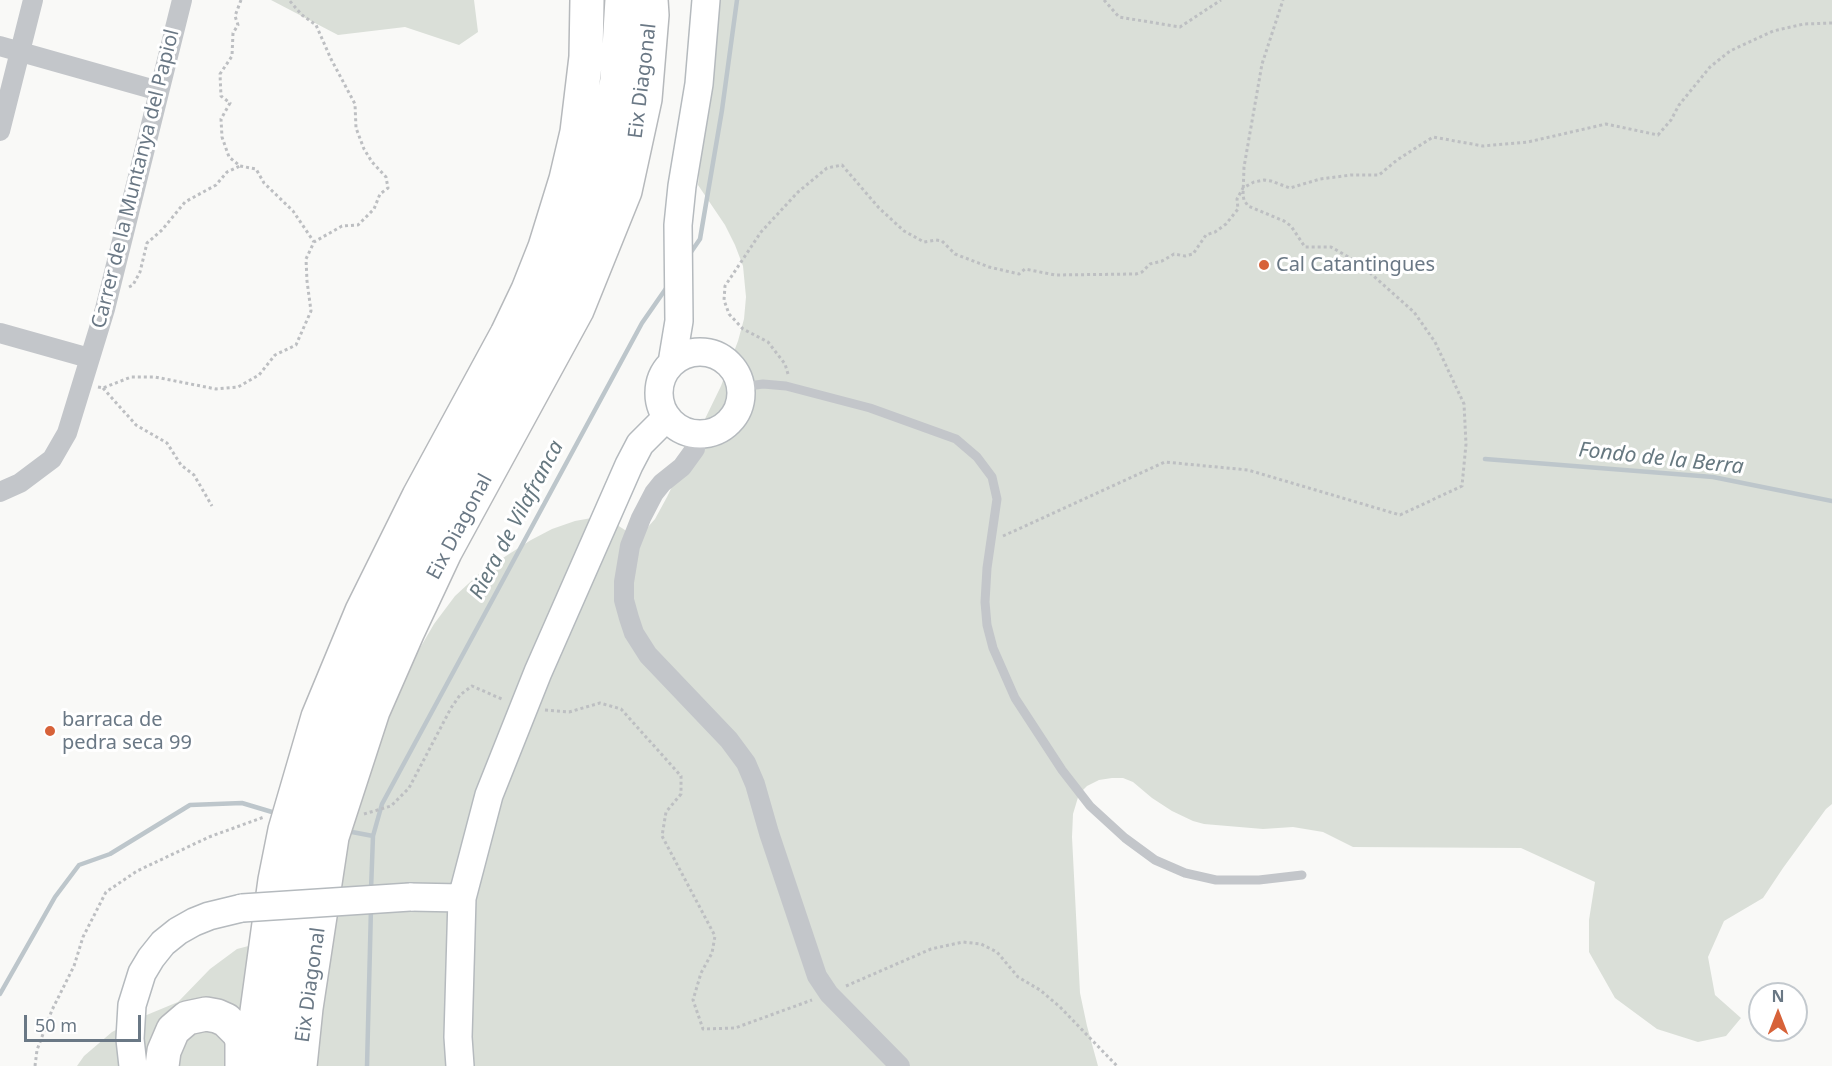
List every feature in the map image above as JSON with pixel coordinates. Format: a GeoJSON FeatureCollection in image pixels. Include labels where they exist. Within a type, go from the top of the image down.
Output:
{"type":"FeatureCollection","features":[{"type":"Feature","properties":{"kind":"highway"},"geometry":{"type":"LineString","coordinates":[[252,1066],[274,880],[299,777],[322,706],[362,611],[419,496],[507,334],[545,247],[566,179],[577,132],[586,57],[587,0]]}},
{"type":"Feature","properties":{"kind":"highway","name":"Eix Diagonal"},"geometry":{"type":"LineString","coordinates":[[276,1066],[286,956],[301,867],[322,783],[340,728],[384,618],[446,496],[530,340],[572,250],[591,195],[606,139],[616,80],[622,0]]}},
{"type":"Feature","properties":{"kind":"highway","name":"Eix Diagonal"},"geometry":{"type":"LineString","coordinates":[[300,1066],[306,1008],[332,837],[373,711],[445,552],[577,310],[625,191],[645,99],[652,15],[651,0]]}},
{"type":"Feature","properties":{"kind":"highway"},"geometry":{"type":"LineString","coordinates":[[625,191],[642,167],[659,103],[671,0]]}},
{"type":"Feature","properties":{"kind":"highway"},"geometry":{"type":"LineString","coordinates":[[162,1066],[164,1051],[173,1030],[188,1018],[206,1014],[226,1020],[239,1034],[242,1041],[242,1066]]}},
{"type":"Feature","properties":{"kind":"street"},"geometry":{"type":"LineString","coordinates":[[0,131],[33,0]]}},
{"type":"Feature","properties":{"kind":"street","name":"Carrer de la Muntanya del Papiol"},"geometry":{"type":"LineString","coordinates":[[0,492],[20,483],[52,459],[67,433],[110,292],[182,0]]}},
{"type":"Feature","properties":{"kind":"street"},"geometry":{"type":"LineString","coordinates":[[672,363],[692,353],[706,352],[720,357],[731,366],[741,387],[741,399],[737,412],[728,423],[717,431],[695,434],[678,427],[667,417],[659,396],[664,375],[672,363],[679,321],[678,225],[699,84],[706,0]]}},
{"type":"Feature","properties":{"kind":"street"},"geometry":{"type":"LineString","coordinates":[[0,46],[159,90]]}},
{"type":"Feature","properties":{"kind":"street"},"geometry":{"type":"LineString","coordinates":[[679,321],[706,352]]}},
{"type":"Feature","properties":{"kind":"street"},"geometry":{"type":"LineString","coordinates":[[0,333],[89,358]]}},
{"type":"Feature","properties":{"kind":"street"},"geometry":{"type":"LineString","coordinates":[[460,1066],[458,1037],[462,898],[489,795],[629,465],[640,444],[667,417]]}},
{"type":"Feature","properties":{"kind":"street"},"geometry":{"type":"LineString","coordinates":[[695,434],[695,450],[682,467],[662,483],[654,493],[630,546],[626,564],[624,600],[634,633],[648,655],[729,740],[746,763],[755,784],[817,976],[829,994],[900,1066]]}},
{"type":"Feature","properties":{"kind":"street"},"geometry":{"type":"LineString","coordinates":[[133,1066],[130,1039],[132,1005],[142,973],[163,944],[194,922],[242,908],[410,897],[462,898]]}},
{"type":"Feature","properties":{"kind":"lane"},"geometry":{"type":"LineString","coordinates":[[741,387],[763,384],[786,386],[870,408],[956,439],[977,456],[992,477],[997,500],[987,568],[985,602],[987,625],[993,648],[1015,698],[1062,770],[1090,806],[1125,838],[1155,860],[1185,873],[1216,880],[1259,880],[1302,875]]}},
{"type":"Feature","properties":{"kind":"path"},"geometry":{"type":"LineString","coordinates":[[241,0],[235,16],[238,25],[232,33],[232,56],[220,74],[221,96],[230,103],[221,119],[222,136],[229,157],[240,166],[256,169],[264,183],[293,212],[314,242]]}},
{"type":"Feature","properties":{"kind":"path"},"geometry":{"type":"LineString","coordinates":[[82,385],[103,388],[130,377],[155,377],[216,389],[238,387],[259,375],[276,355],[296,345],[311,311],[306,259],[314,242],[342,226],[358,225],[374,209],[380,194],[388,188],[386,177],[364,149],[356,129],[354,104],[316,25],[302,15],[289,0]]}},
{"type":"Feature","properties":{"kind":"path"},"geometry":{"type":"LineString","coordinates":[[1104,0],[1119,17],[1180,27],[1221,0]]}},
{"type":"Feature","properties":{"kind":"path"},"geometry":{"type":"LineString","coordinates":[[991,542],[1165,462],[1248,470],[1400,515],[1462,486],[1466,444],[1464,404],[1435,342],[1414,312],[1359,263],[1331,247],[1305,247],[1291,226],[1248,206],[1242,195],[1246,156],[1262,64],[1283,0]]}},
{"type":"Feature","properties":{"kind":"path"},"geometry":{"type":"LineString","coordinates":[[786,386],[788,375],[785,364],[768,342],[743,329],[729,314],[724,300],[725,286],[761,232],[798,192],[827,168],[842,165],[879,208],[904,231],[924,242],[942,241],[955,254],[989,267],[1019,274],[1025,269],[1055,275],[1136,274],[1142,272],[1150,264],[1162,261],[1174,254],[1185,256],[1192,254],[1206,235],[1226,224],[1238,209],[1237,199],[1243,188],[1254,182],[1271,181],[1290,188],[1320,179],[1379,175],[1432,137],[1483,146],[1528,142],[1606,124],[1658,135],[1710,67],[1730,51],[1773,31],[1804,24],[1832,23]]}},
{"type":"Feature","properties":{"kind":"path"},"geometry":{"type":"LineString","coordinates":[[110,292],[133,285],[140,272],[147,243],[162,230],[185,202],[216,185],[227,172],[240,166]]}},
{"type":"Feature","properties":{"kind":"path"},"geometry":{"type":"LineString","coordinates":[[103,388],[136,425],[167,443],[181,465],[194,475],[212,506]]}},
{"type":"Feature","properties":{"kind":"path"},"geometry":{"type":"LineString","coordinates":[[364,814],[391,806],[409,788],[451,708],[460,695],[472,686],[524,708],[569,712],[600,703],[621,709],[681,776],[681,794],[666,812],[662,836],[715,936],[712,953],[701,973],[693,1000],[703,1029],[735,1028],[829,994],[931,949],[963,942],[981,944],[997,952],[1018,977],[1040,990],[1060,1007],[1118,1066]]}},
{"type":"Feature","properties":{"kind":"path"},"geometry":{"type":"LineString","coordinates":[[35,1066],[37,1050],[52,1010],[106,892],[137,871],[209,837],[267,816]]}},
{"type":"Feature","properties":{"kind":"shaded area"},"geometry":{"type":"Polygon","coordinates":[[[271,0],[474,0],[478,32],[459,45],[405,27],[338,35],[271,0]]]}},
{"type":"Feature","properties":{"kind":"shaded area"},"geometry":{"type":"Polygon","coordinates":[[[714,0],[1832,0],[1832,804],[1826,809],[1763,898],[1724,921],[1708,957],[1715,995],[1741,1018],[1726,1036],[1698,1042],[1657,1029],[1615,998],[1589,952],[1589,920],[1595,882],[1521,848],[1353,847],[1323,832],[1293,827],[1263,829],[1204,824],[1172,811],[1133,782],[1123,778],[1112,778],[1099,780],[1087,786],[1079,794],[1073,814],[1072,837],[1080,993],[1098,1066],[297,1066],[300,972],[399,684],[434,624],[455,596],[481,572],[552,529],[575,521],[597,517],[608,519],[631,534],[647,528],[655,519],[667,497],[721,386],[738,341],[744,319],[746,297],[743,266],[735,245],[725,225],[698,185],[705,109],[716,51],[714,0]]]}},
{"type":"Feature","properties":{"kind":"shaded area"},"geometry":{"type":"Polygon","coordinates":[[[260,943],[292,1066],[77,1066],[84,1056],[112,1032],[178,1002],[210,969],[237,949],[260,943]]]}},
{"type":"Feature","properties":{"kind":"waterway","name":"Riera de Vilafranca"},"geometry":{"type":"LineString","coordinates":[[689,255],[700,239],[722,110],[737,0]]}},
{"type":"Feature","properties":{"kind":"waterway","name":"Riera de Vilafranca"},"geometry":{"type":"LineString","coordinates":[[371,890],[373,836],[382,804],[642,323],[667,287]]}},
{"type":"Feature","properties":{"kind":"waterway","name":"Fondo de la Berra"},"geometry":{"type":"LineString","coordinates":[[1485,459],[1713,477],[1832,501]]}},
{"type":"Feature","properties":{"kind":"waterway"},"geometry":{"type":"LineString","coordinates":[[0,994],[55,897],[79,865],[110,854],[190,805],[242,803],[272,812]]}},
{"type":"Feature","properties":{"kind":"waterway"},"geometry":{"type":"LineString","coordinates":[[352,832],[373,836]]}},
{"type":"Feature","properties":{"kind":"waterway","name":"Riera de Vilafranca"},"geometry":{"type":"LineString","coordinates":[[367,1066],[371,908]]}},
{"type":"Feature","properties":{"kind":"place","name":"Cal Catantingues"},"geometry":{"type":"Point","coordinates":[1264,265]}},
{"type":"Feature","properties":{"kind":"place","name":"barraca de pedra seca 99"},"geometry":{"type":"Point","coordinates":[50,731]}}]}
